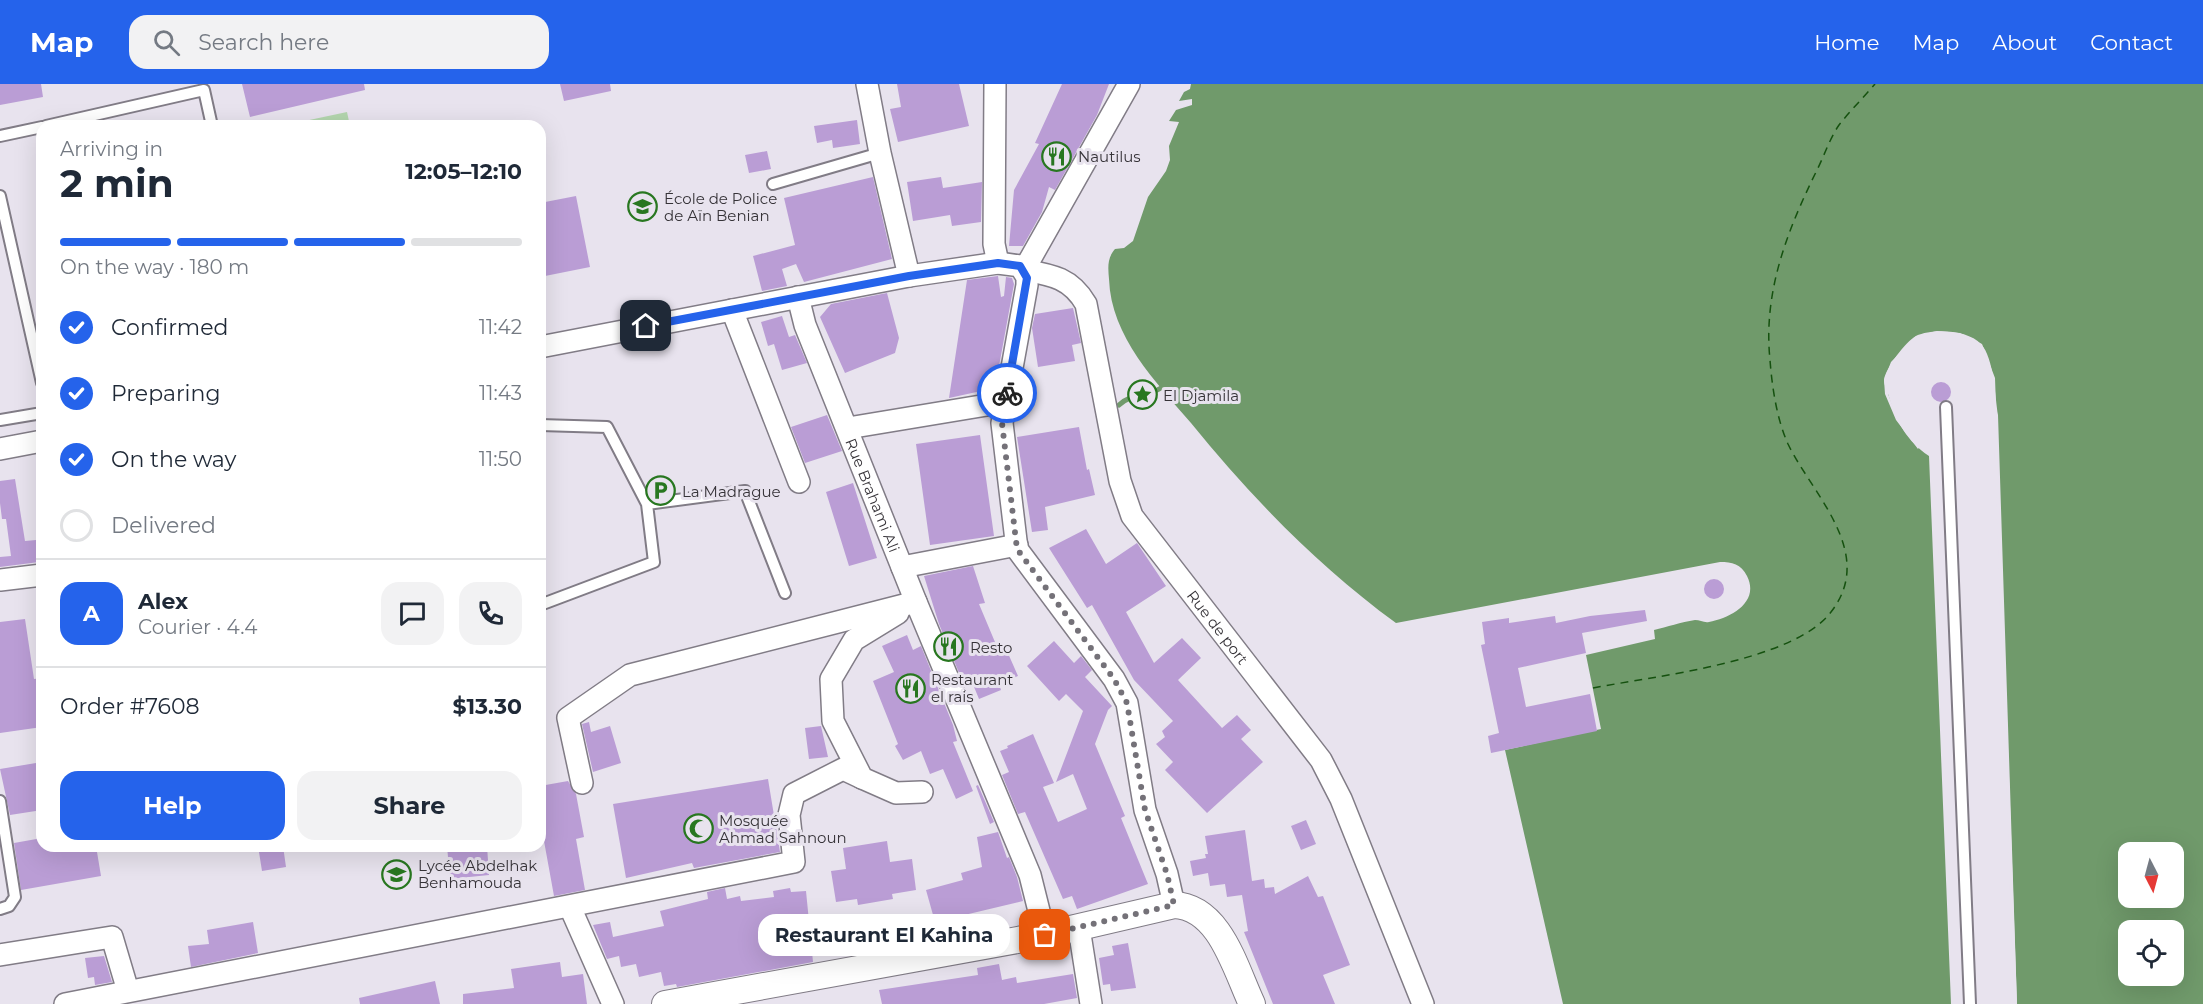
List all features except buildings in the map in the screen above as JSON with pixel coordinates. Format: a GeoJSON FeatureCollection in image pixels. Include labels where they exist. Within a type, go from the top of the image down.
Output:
{"type":"FeatureCollection","features":[{"type":"Feature","properties":{"kind":"street"},"geometry":{"type":"LineString","coordinates":[[867,84],[880,153],[909,276]]}},
{"type":"Feature","properties":{"kind":"street"},"geometry":{"type":"LineString","coordinates":[[546,346],[909,276],[998,263],[994,244],[995,84]]}},
{"type":"Feature","properties":{"kind":"street"},"geometry":{"type":"LineString","coordinates":[[1129,84],[1024,270],[1027,285],[1002,423],[1017,545],[1114,679],[1127,703],[1145,810],[1167,874],[1174,905]]}},
{"type":"Feature","properties":{"kind":"street","name":"Rue de port"},"geometry":{"type":"LineString","coordinates":[[998,263],[1014,263],[1024,270],[1059,277],[1080,293],[1086,304],[1120,481],[1132,516],[1321,760],[1336,789],[1423,1004]]}},
{"type":"Feature","properties":{"kind":"street","name":"Rue Brahami Ali"},"geometry":{"type":"LineString","coordinates":[[798,297],[805,325],[916,602],[1030,875],[1045,935]]}},
{"type":"Feature","properties":{"kind":"street"},"geometry":{"type":"LineString","coordinates":[[732,310],[799,482]]}},
{"type":"Feature","properties":{"kind":"street"},"geometry":{"type":"LineString","coordinates":[[848,428],[1005,402]]}},
{"type":"Feature","properties":{"kind":"street"},"geometry":{"type":"LineString","coordinates":[[0,448],[36,442]]}},
{"type":"Feature","properties":{"kind":"street"},"geometry":{"type":"LineString","coordinates":[[902,567],[1017,545]]}},
{"type":"Feature","properties":{"kind":"street"},"geometry":{"type":"LineString","coordinates":[[0,580],[36,575]]}},
{"type":"Feature","properties":{"kind":"street"},"geometry":{"type":"LineString","coordinates":[[862,778],[833,721],[831,679],[854,640],[916,602]]}},
{"type":"Feature","properties":{"kind":"street"},"geometry":{"type":"LineString","coordinates":[[582,783],[568,718],[630,675],[916,602]]}},
{"type":"Feature","properties":{"kind":"street"},"geometry":{"type":"LineString","coordinates":[[65,1004],[794,862],[789,814],[794,794],[843,769],[896,793],[922,792]]}},
{"type":"Feature","properties":{"kind":"street"},"geometry":{"type":"LineString","coordinates":[[665,1004],[1045,935],[1174,905],[1192,908],[1214,924],[1252,1004]]}},
{"type":"Feature","properties":{"kind":"street"},"geometry":{"type":"LineString","coordinates":[[570,907],[613,1004]]}},
{"type":"Feature","properties":{"kind":"street"},"geometry":{"type":"LineString","coordinates":[[1079,928],[1091,1004]]}},
{"type":"Feature","properties":{"kind":"street"},"geometry":{"type":"LineString","coordinates":[[0,955],[112,937],[128,991]]}},
{"type":"Feature","properties":{"kind":"lane"},"geometry":{"type":"LineString","coordinates":[[71,120],[204,90],[211,120]]}},
{"type":"Feature","properties":{"kind":"lane"},"geometry":{"type":"LineString","coordinates":[[0,136],[36,128]]}},
{"type":"Feature","properties":{"kind":"lane"},"geometry":{"type":"LineString","coordinates":[[773,184],[880,153]]}},
{"type":"Feature","properties":{"kind":"lane"},"geometry":{"type":"LineString","coordinates":[[0,196],[36,356]]}},
{"type":"Feature","properties":{"kind":"lane"},"geometry":{"type":"LineString","coordinates":[[1946,407],[1970,1004]]}},
{"type":"Feature","properties":{"kind":"lane"},"geometry":{"type":"LineString","coordinates":[[0,420],[36,414]]}},
{"type":"Feature","properties":{"kind":"lane"},"geometry":{"type":"LineString","coordinates":[[546,425],[607,427],[647,504],[654,562],[546,603]]}},
{"type":"Feature","properties":{"kind":"lane"},"geometry":{"type":"LineString","coordinates":[[647,504],[745,490],[785,594]]}},
{"type":"Feature","properties":{"kind":"lane"},"geometry":{"type":"LineString","coordinates":[[0,801],[15,897],[9,906],[0,909]]}},
{"type":"Feature","properties":{"kind":"shaded area"},"geometry":{"type":"Polygon","coordinates":[[[1191,84],[2203,84],[2203,1004],[2017,1004],[1998,415],[1995,388],[1989,358],[1981,344],[1959,333],[1941,331],[1923,333],[1912,339],[1892,363],[1884,380],[1899,423],[1915,444],[1929,456],[1951,1004],[1563,1004],[1505,750],[1601,729],[1586,655],[1655,639],[1654,630],[1695,620],[1709,622],[1726,617],[1741,607],[1750,594],[1747,576],[1736,564],[1720,562],[1396,623],[1340,578],[1287,530],[1214,451],[1150,375],[1118,320],[1112,300],[1108,271],[1109,260],[1115,249],[1124,248],[1133,241],[1148,197],[1166,171],[1170,160],[1169,146],[1179,122],[1169,121],[1176,110],[1192,105],[1192,99],[1179,101],[1184,92],[1190,89],[1191,84]]]}},
{"type":"Feature","properties":{"kind":"shaded area"},"geometry":{"type":"Polygon","coordinates":[[[347,112],[349,120],[309,120],[347,112]]]}},
{"type":"Feature","properties":{"kind":"pier"},"geometry":{"type":"Polygon","coordinates":[[[1937,331],[1960,333],[1982,344],[1995,378],[2017,1004],[2014,1004],[1992,379],[1979,347],[1959,336],[1927,335],[1917,339],[1906,349],[1889,371],[1888,394],[1894,409],[1920,446],[1918,449],[1896,420],[1885,394],[1884,380],[1891,362],[1916,336],[1937,331]]]}},
{"type":"Feature","properties":{"kind":"waterway"},"geometry":{"type":"LineString","coordinates":[[1119,405],[1124,401],[1161,388]]}},
{"type":"Feature","properties":{"kind":"ferry route"},"geometry":{"type":"LineString","coordinates":[[1593,688],[1721,664],[1755,655],[1786,643],[1812,629],[1831,612],[1843,590],[1847,568],[1844,546],[1836,525],[1788,444],[1778,414],[1770,360],[1770,310],[1787,239],[1830,141],[1839,125],[1875,84]]}},
{"type":"Feature","properties":{"kind":"way so far"},"geometry":{"type":"LineString","coordinates":[[1007,393],[1002,423],[1017,549],[1114,679],[1127,703],[1145,810],[1167,874],[1174,905],[1045,935]]}},
{"type":"Feature","properties":{"kind":"place","name":"Nautilus"},"geometry":{"type":"Point","coordinates":[1057,156]}},
{"type":"Feature","properties":{"kind":"place","name":"École de Police de Aïn Benian"},"geometry":{"type":"Point","coordinates":[643,207]}},
{"type":"Feature","properties":{"kind":"place","name":"El Djamila"},"geometry":{"type":"Point","coordinates":[1142,395]}},
{"type":"Feature","properties":{"kind":"place","name":"La Madrague"},"geometry":{"type":"Point","coordinates":[661,491]}},
{"type":"Feature","properties":{"kind":"place","name":"Resto"},"geometry":{"type":"Point","coordinates":[949,647]}},
{"type":"Feature","properties":{"kind":"place","name":"Restaurant el rais"},"geometry":{"type":"Point","coordinates":[910,688]}},
{"type":"Feature","properties":{"kind":"place","name":"Mosquée Ahmad Sahnoun"},"geometry":{"type":"Point","coordinates":[698,829]}},
{"type":"Feature","properties":{"kind":"place","name":"Lycée Abdelhak Benhamouda"},"geometry":{"type":"Point","coordinates":[397,874]}},
{"type":"Feature","properties":{"kind":"place","name":"Restaurant El Kahina"},"geometry":{"type":"Point","coordinates":[1045,935]}},
{"type":"Feature","properties":{"kind":"route"},"geometry":{"type":"LineString","coordinates":[[646,326],[909,276],[998,263],[1014,263],[1024,270],[1027,285],[1007,393]]}}]}
